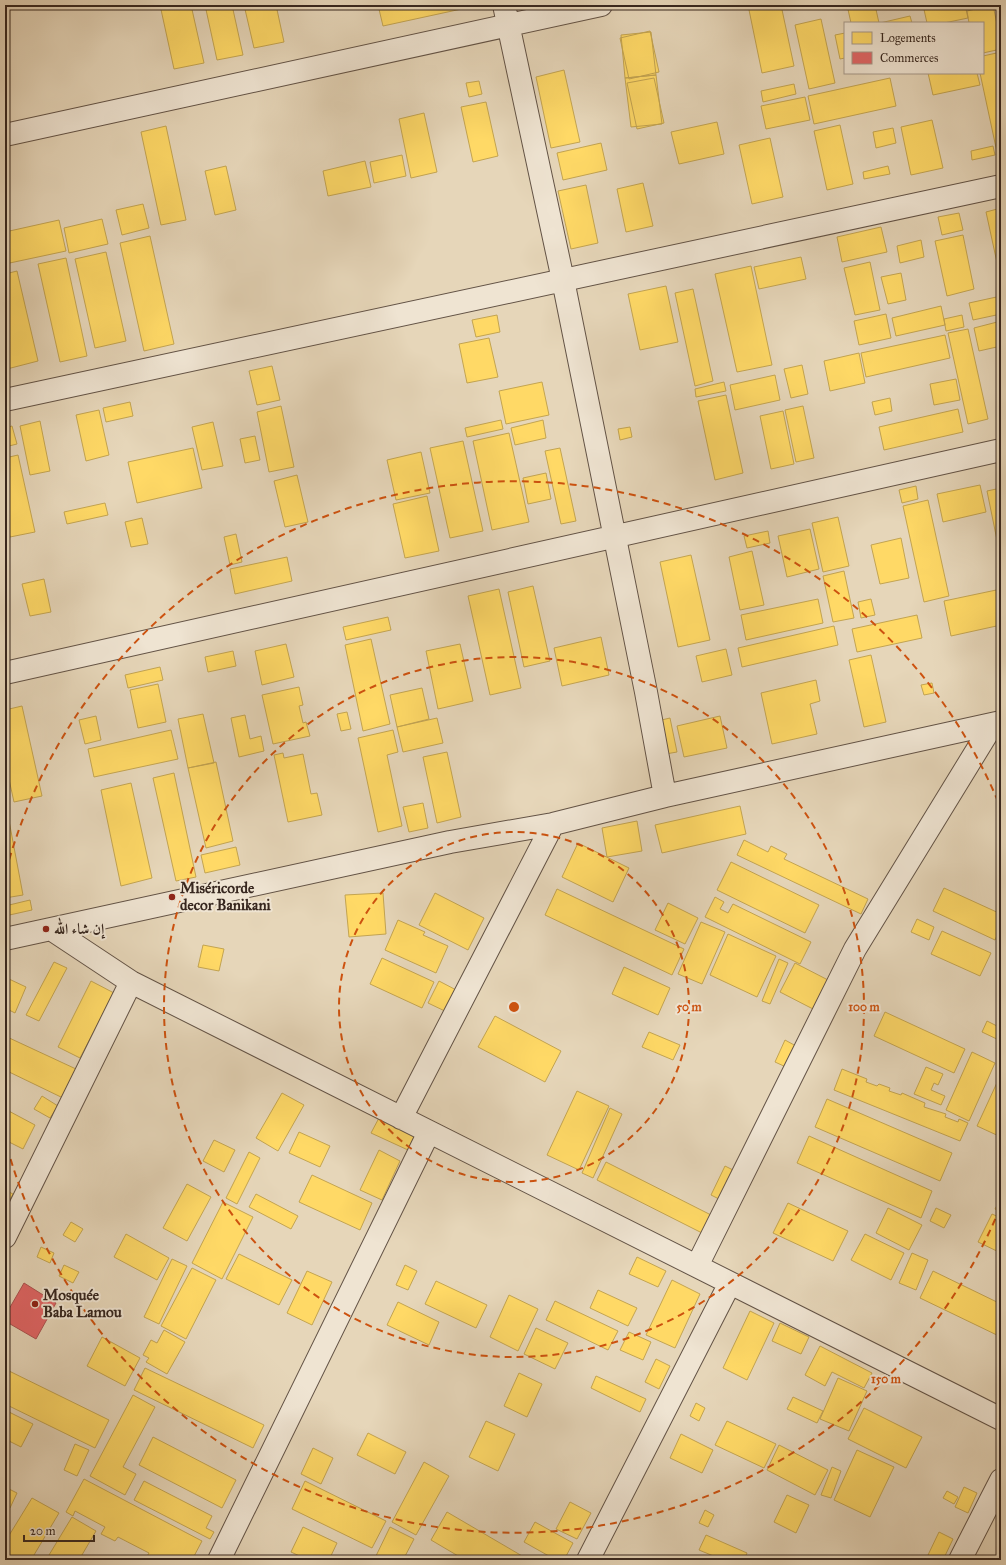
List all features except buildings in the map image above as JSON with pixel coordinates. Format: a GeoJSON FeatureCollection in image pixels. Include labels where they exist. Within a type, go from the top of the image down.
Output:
{"type":"FeatureCollection","features":[{"type":"Feature","properties":{"kind":"street"},"geometry":{"type":"LineString","coordinates":[[5,135],[506,15],[601,5]]}},
{"type":"Feature","properties":{"kind":"street"},"geometry":{"type":"LineString","coordinates":[[506,15],[563,280],[646,692],[665,796]]}},
{"type":"Feature","properties":{"kind":"street"},"geometry":{"type":"LineString","coordinates":[[5,400],[1001,186]]}},
{"type":"Feature","properties":{"kind":"street"},"geometry":{"type":"LineString","coordinates":[[5,673],[1001,450]]}},
{"type":"Feature","properties":{"kind":"street"},"geometry":{"type":"LineString","coordinates":[[5,939],[450,842],[553,824],[665,796],[997,723]]}},
{"type":"Feature","properties":{"kind":"street"},"geometry":{"type":"LineString","coordinates":[[697,1266],[855,949],[997,723]]}},
{"type":"Feature","properties":{"kind":"street"},"geometry":{"type":"LineString","coordinates":[[401,1118],[553,824]]}},
{"type":"Feature","properties":{"kind":"street"},"geometry":{"type":"LineString","coordinates":[[51,929],[131,982],[1000,1417]]}},
{"type":"Feature","properties":{"kind":"street"},"geometry":{"type":"LineString","coordinates":[[5,1237],[131,982]]}},
{"type":"Feature","properties":{"kind":"street"},"geometry":{"type":"LineString","coordinates":[[219,1560],[429,1132]]}},
{"type":"Feature","properties":{"kind":"street"},"geometry":{"type":"LineString","coordinates":[[588,1560],[730,1283]]}},
{"type":"Feature","properties":{"kind":"street"},"geometry":{"type":"LineString","coordinates":[[960,1560],[1001,1480]]}},
{"type":"Feature","properties":{"kind":"place","name":"Miséricorde decor Banikani"},"geometry":{"type":"Point","coordinates":[172,897]}},
{"type":"Feature","properties":{"kind":"place","name":"إن شاء الله"},"geometry":{"type":"Point","coordinates":[46,929]}},
{"type":"Feature","properties":{"kind":"place","name":"Mosquée Baba Lamou"},"geometry":{"type":"Point","coordinates":[35,1304]}}]}
